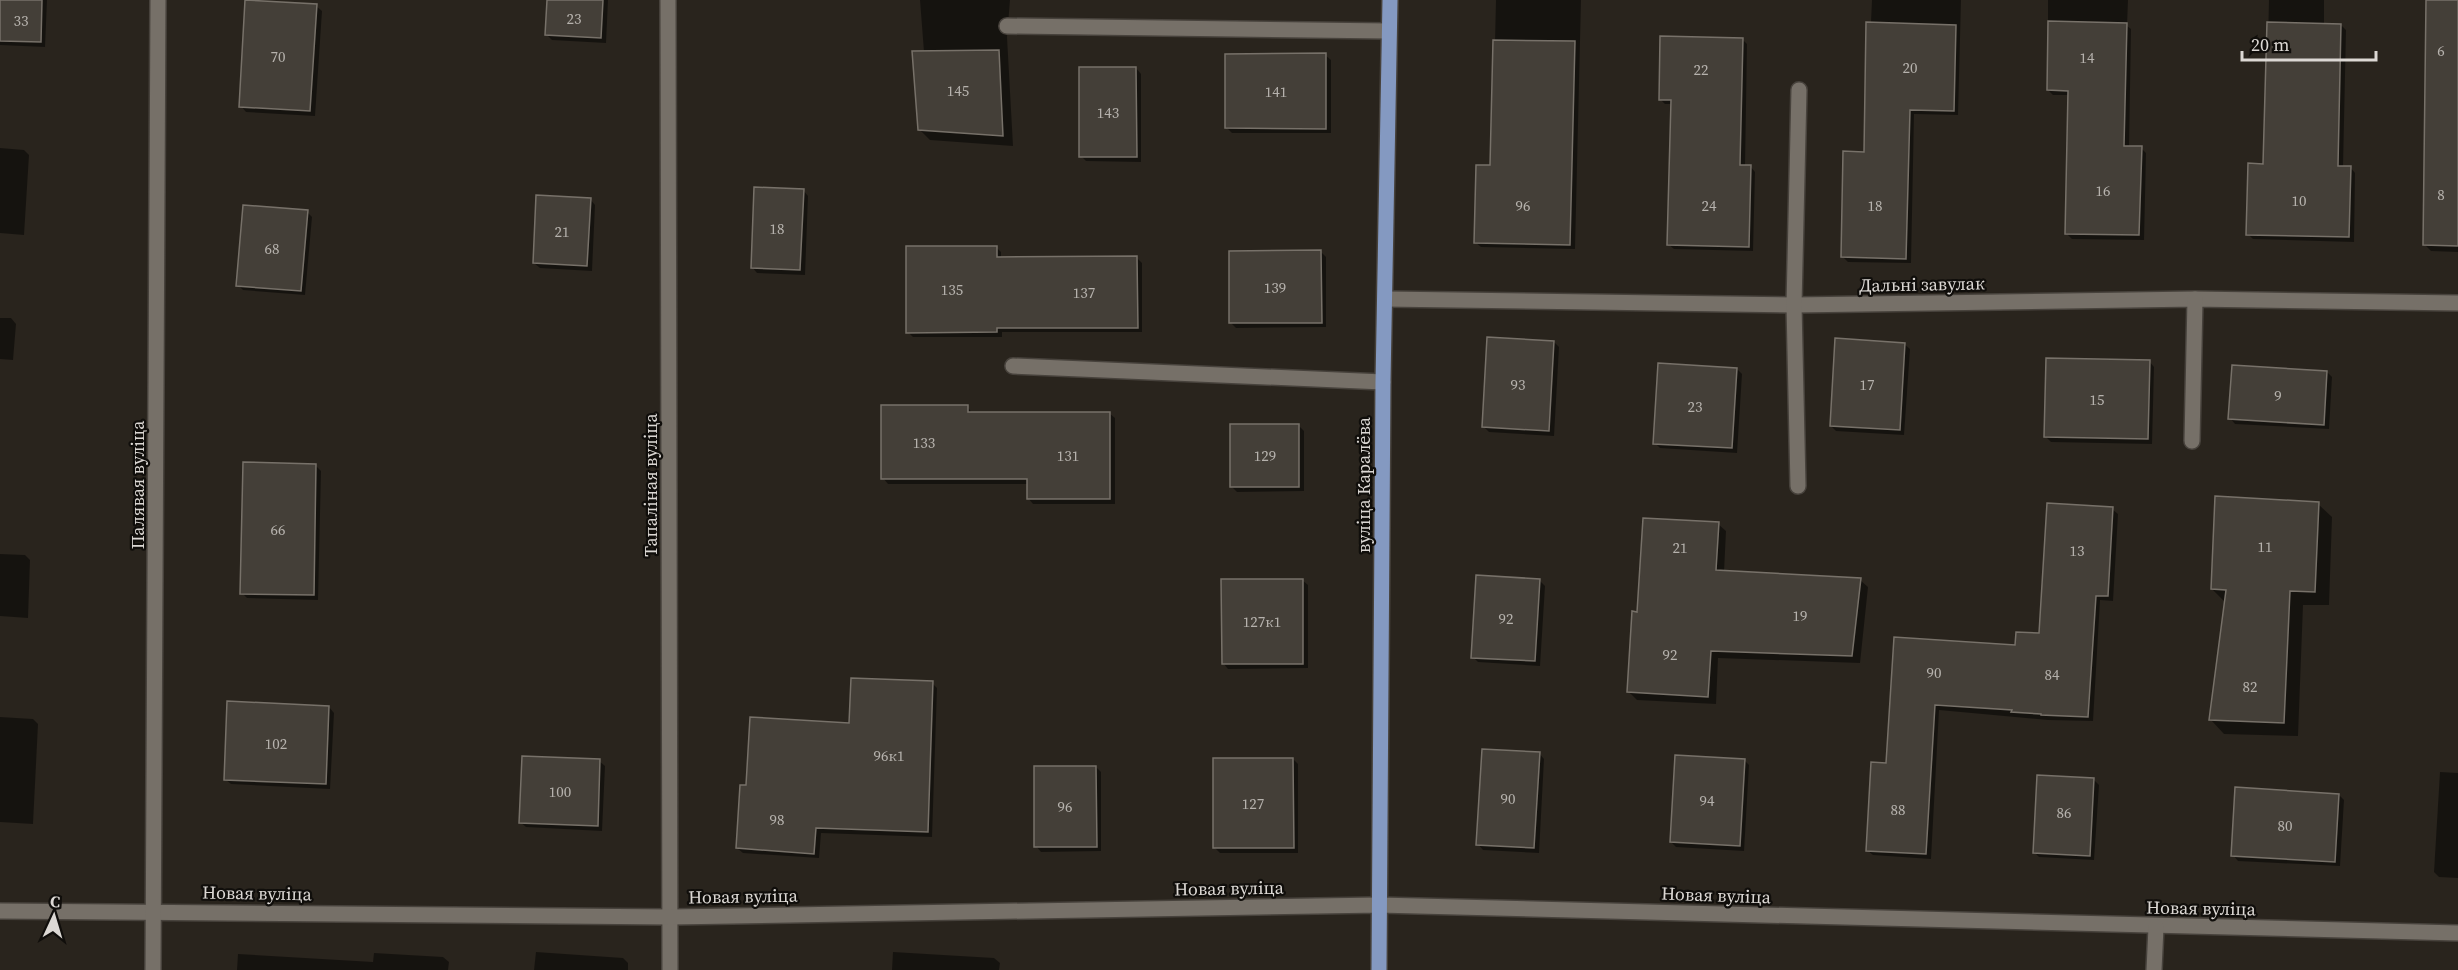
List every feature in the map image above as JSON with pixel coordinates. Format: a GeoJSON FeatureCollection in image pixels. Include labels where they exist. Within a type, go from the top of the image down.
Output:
{"type":"FeatureCollection","features":[{"type":"Feature","properties":{"kind":"main road","name":"вуліца Каралёва"},"geometry":{"type":"LineString","coordinates":[[1379,970],[1383,382],[1390,0]]}},
{"type":"Feature","properties":{"kind":"street","name":"Палявая вуліца"},"geometry":{"type":"LineString","coordinates":[[153,970],[158,0]]}},
{"type":"Feature","properties":{"kind":"street","name":"Тапаліная вуліца"},"geometry":{"type":"LineString","coordinates":[[668,0],[670,970]]}},
{"type":"Feature","properties":{"kind":"street"},"geometry":{"type":"LineString","coordinates":[[1007,26],[1388,31]]}},
{"type":"Feature","properties":{"kind":"street"},"geometry":{"type":"LineString","coordinates":[[1798,486],[1794,305],[1799,90]]}},
{"type":"Feature","properties":{"kind":"street","name":"Дальні завулак"},"geometry":{"type":"LineString","coordinates":[[1386,299],[1794,305],[2195,299],[2458,303]]}},
{"type":"Feature","properties":{"kind":"street"},"geometry":{"type":"LineString","coordinates":[[2192,441],[2195,299]]}},
{"type":"Feature","properties":{"kind":"street"},"geometry":{"type":"LineString","coordinates":[[1013,366],[1383,382]]}},
{"type":"Feature","properties":{"kind":"street","name":"Новая вуліца"},"geometry":{"type":"LineString","coordinates":[[0,911],[670,917],[1379,905],[2156,927],[2458,933]]}},
{"type":"Feature","properties":{"kind":"street"},"geometry":{"type":"LineString","coordinates":[[2154,970],[2156,927]]}},
{"type":"Feature","properties":{"kind":"building"},"geometry":{"type":"Polygon","coordinates":[[[0,0],[42,0],[41,42],[0,41],[0,0]]]}},
{"type":"Feature","properties":{"kind":"building"},"geometry":{"type":"Polygon","coordinates":[[[245,0],[317,4],[310,111],[239,107],[245,0]]]}},
{"type":"Feature","properties":{"kind":"building"},"geometry":{"type":"Polygon","coordinates":[[[547,0],[603,0],[601,38],[545,35],[547,0]]]}},
{"type":"Feature","properties":{"kind":"building"},"geometry":{"type":"Polygon","coordinates":[[[2426,0],[2458,0],[2458,246],[2423,245],[2426,0]]]}},
{"type":"Feature","properties":{"kind":"building"},"geometry":{"type":"Polygon","coordinates":[[[2048,21],[2127,23],[2124,146],[2142,146],[2139,235],[2065,234],[2068,91],[2047,90],[2048,21]]]}},
{"type":"Feature","properties":{"kind":"building"},"geometry":{"type":"Polygon","coordinates":[[[1866,22],[1956,25],[1954,111],[1910,110],[1906,259],[1841,257],[1843,151],[1864,152],[1866,22]]]}},
{"type":"Feature","properties":{"kind":"building"},"geometry":{"type":"Polygon","coordinates":[[[2267,22],[2341,24],[2338,166],[2351,166],[2349,237],[2246,235],[2248,163],[2263,164],[2267,22]]]}},
{"type":"Feature","properties":{"kind":"building"},"geometry":{"type":"Polygon","coordinates":[[[1660,36],[1743,38],[1740,165],[1751,165],[1749,247],[1667,245],[1671,100],[1659,100],[1660,36]]]}},
{"type":"Feature","properties":{"kind":"building"},"geometry":{"type":"Polygon","coordinates":[[[1493,40],[1575,41],[1570,245],[1474,243],[1476,165],[1490,165],[1493,40]]]}},
{"type":"Feature","properties":{"kind":"building"},"geometry":{"type":"Polygon","coordinates":[[[999,50],[1003,136],[918,130],[912,51],[999,50]]]}},
{"type":"Feature","properties":{"kind":"building"},"geometry":{"type":"Polygon","coordinates":[[[1326,53],[1326,129],[1225,128],[1225,54],[1326,53]]]}},
{"type":"Feature","properties":{"kind":"building"},"geometry":{"type":"Polygon","coordinates":[[[1079,67],[1136,67],[1137,157],[1079,157],[1079,67]]]}},
{"type":"Feature","properties":{"kind":"building"},"geometry":{"type":"Polygon","coordinates":[[[754,187],[804,189],[800,270],[751,268],[754,187]]]}},
{"type":"Feature","properties":{"kind":"building"},"geometry":{"type":"Polygon","coordinates":[[[536,195],[591,198],[587,266],[533,263],[536,195]]]}},
{"type":"Feature","properties":{"kind":"building"},"geometry":{"type":"Polygon","coordinates":[[[243,205],[308,210],[301,291],[236,286],[243,205]]]}},
{"type":"Feature","properties":{"kind":"building"},"geometry":{"type":"Polygon","coordinates":[[[906,246],[997,246],[997,257],[1137,256],[1138,328],[997,328],[997,332],[906,333],[906,246]]]}},
{"type":"Feature","properties":{"kind":"building"},"geometry":{"type":"Polygon","coordinates":[[[1321,250],[1322,323],[1229,323],[1229,251],[1321,250]]]}},
{"type":"Feature","properties":{"kind":"building"},"geometry":{"type":"Polygon","coordinates":[[[1487,337],[1554,341],[1549,431],[1482,427],[1487,337]]]}},
{"type":"Feature","properties":{"kind":"building"},"geometry":{"type":"Polygon","coordinates":[[[1835,338],[1905,343],[1900,430],[1830,426],[1835,338]]]}},
{"type":"Feature","properties":{"kind":"building"},"geometry":{"type":"Polygon","coordinates":[[[2046,358],[2150,360],[2148,439],[2044,437],[2046,358]]]}},
{"type":"Feature","properties":{"kind":"building"},"geometry":{"type":"Polygon","coordinates":[[[1658,363],[1737,368],[1732,448],[1653,444],[1658,363]]]}},
{"type":"Feature","properties":{"kind":"building"},"geometry":{"type":"Polygon","coordinates":[[[2232,365],[2327,371],[2324,425],[2228,419],[2232,365]]]}},
{"type":"Feature","properties":{"kind":"building"},"geometry":{"type":"Polygon","coordinates":[[[881,405],[968,405],[968,412],[1110,412],[1110,499],[1027,499],[1027,479],[881,479],[881,405]]]}},
{"type":"Feature","properties":{"kind":"building"},"geometry":{"type":"Polygon","coordinates":[[[1230,424],[1299,424],[1299,487],[1230,487],[1230,424]]]}},
{"type":"Feature","properties":{"kind":"building"},"geometry":{"type":"Polygon","coordinates":[[[243,462],[316,464],[314,595],[240,594],[243,462]]]}},
{"type":"Feature","properties":{"kind":"building"},"geometry":{"type":"Polygon","coordinates":[[[2215,496],[2319,502],[2315,592],[2290,591],[2284,723],[2209,720],[2226,590],[2211,589],[2215,496]]]}},
{"type":"Feature","properties":{"kind":"building"},"geometry":{"type":"Polygon","coordinates":[[[2047,503],[2113,507],[2108,596],[2096,596],[2088,717],[1935,705],[1926,854],[1866,851],[1871,762],[1886,763],[1894,637],[2015,645],[2016,632],[2039,633],[2047,503]]]}},
{"type":"Feature","properties":{"kind":"building"},"geometry":{"type":"Polygon","coordinates":[[[1643,518],[1719,522],[1716,570],[1861,578],[1852,656],[1711,651],[1708,697],[1627,692],[1632,611],[1637,612],[1643,518]]]}},
{"type":"Feature","properties":{"kind":"building"},"geometry":{"type":"Polygon","coordinates":[[[1476,575],[1540,579],[1535,661],[1471,658],[1476,575]]]}},
{"type":"Feature","properties":{"kind":"building"},"geometry":{"type":"Polygon","coordinates":[[[1221,579],[1303,579],[1303,664],[1222,664],[1221,579]]]}},
{"type":"Feature","properties":{"kind":"building"},"geometry":{"type":"Polygon","coordinates":[[[851,678],[933,681],[928,832],[816,828],[814,854],[736,848],[740,785],[746,785],[750,717],[849,723],[851,678]]]}},
{"type":"Feature","properties":{"kind":"building"},"geometry":{"type":"Polygon","coordinates":[[[227,701],[329,706],[326,784],[224,780],[227,701]]]}},
{"type":"Feature","properties":{"kind":"building"},"geometry":{"type":"Polygon","coordinates":[[[1482,749],[1540,752],[1534,848],[1476,845],[1482,749]]]}},
{"type":"Feature","properties":{"kind":"building"},"geometry":{"type":"Polygon","coordinates":[[[1675,755],[1745,759],[1740,846],[1670,842],[1675,755]]]}},
{"type":"Feature","properties":{"kind":"building"},"geometry":{"type":"Polygon","coordinates":[[[522,756],[600,759],[598,826],[519,823],[522,756]]]}},
{"type":"Feature","properties":{"kind":"building"},"geometry":{"type":"Polygon","coordinates":[[[1213,758],[1293,758],[1294,848],[1213,848],[1213,758]]]}},
{"type":"Feature","properties":{"kind":"building"},"geometry":{"type":"Polygon","coordinates":[[[1034,766],[1096,766],[1097,847],[1034,847],[1034,766]]]}},
{"type":"Feature","properties":{"kind":"building"},"geometry":{"type":"Polygon","coordinates":[[[2037,775],[2094,778],[2090,856],[2033,853],[2037,775]]]}},
{"type":"Feature","properties":{"kind":"building"},"geometry":{"type":"Polygon","coordinates":[[[2235,787],[2339,794],[2335,862],[2231,856],[2235,787]]]}}]}
